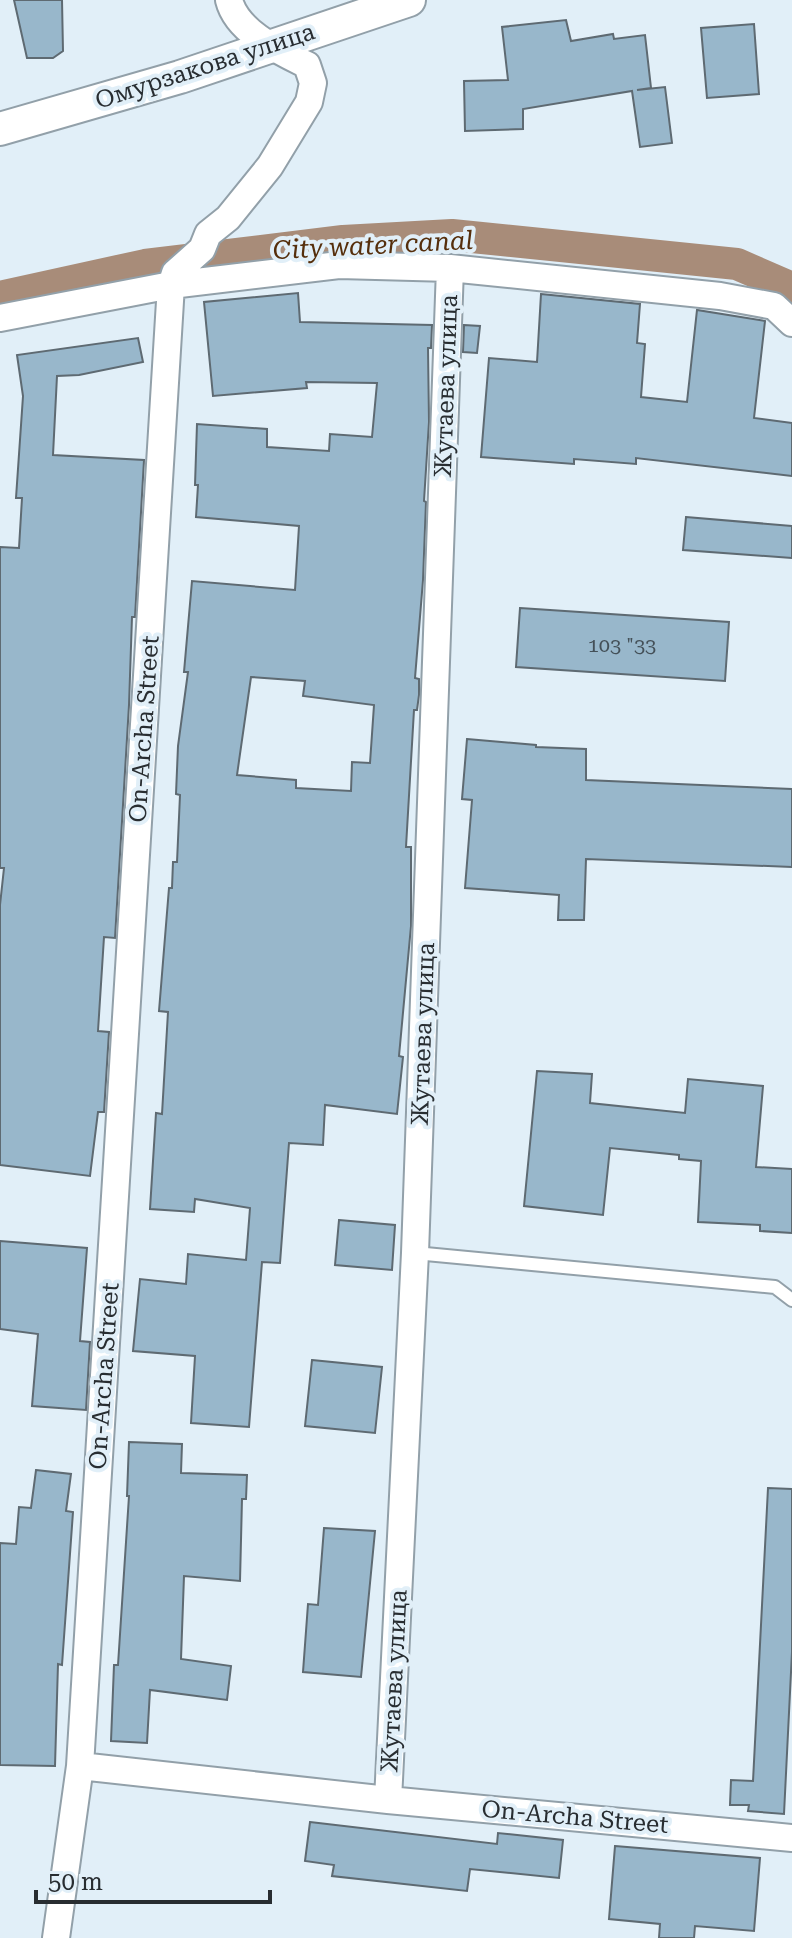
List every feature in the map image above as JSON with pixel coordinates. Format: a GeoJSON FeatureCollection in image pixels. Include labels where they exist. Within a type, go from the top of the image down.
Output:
{"type":"FeatureCollection","features":[{"type":"Feature","properties":{"kind":"street"},"geometry":{"type":"LineString","coordinates":[[173,279],[202,249],[208,234],[228,218],[270,166],[309,102],[313,83],[307,65],[270,46],[233,14],[229,0]]}},
{"type":"Feature","properties":{"kind":"street","name":"Омурзакова улица"},"geometry":{"type":"LineString","coordinates":[[0,129],[180,77],[409,0]]}},
{"type":"Feature","properties":{"kind":"street"},"geometry":{"type":"LineString","coordinates":[[0,318],[173,279],[339,265],[450,268],[720,296],[774,306],[792,323]]}},
{"type":"Feature","properties":{"kind":"street","name":"Жутаева улица"},"geometry":{"type":"LineString","coordinates":[[388,1800],[415,1253],[450,268]]}},
{"type":"Feature","properties":{"kind":"street","name":"On-Archa Street"},"geometry":{"type":"LineString","coordinates":[[173,279],[80,1766],[388,1800],[792,1838]]}},
{"type":"Feature","properties":{"kind":"street"},"geometry":{"type":"LineString","coordinates":[[56,1938],[80,1766]]}},
{"type":"Feature","properties":{"kind":"lane"},"geometry":{"type":"LineString","coordinates":[[415,1253],[775,1287],[792,1300]]}},
{"type":"Feature","properties":{"kind":"building"},"geometry":{"type":"Polygon","coordinates":[[[14,0],[62,0],[63,51],[53,58],[27,58],[14,0]]]}},
{"type":"Feature","properties":{"kind":"building"},"geometry":{"type":"Polygon","coordinates":[[[566,20],[571,41],[613,34],[614,39],[645,35],[651,88],[637,90],[665,87],[672,143],[640,147],[632,91],[523,109],[523,129],[465,131],[464,81],[508,80],[502,27],[566,20]]]}},
{"type":"Feature","properties":{"kind":"building"},"geometry":{"type":"Polygon","coordinates":[[[754,24],[759,94],[707,98],[701,28],[754,24]]]}},
{"type":"Feature","properties":{"kind":"building"},"geometry":{"type":"Polygon","coordinates":[[[298,293],[300,322],[432,325],[431,348],[428,348],[429,422],[423,580],[415,678],[419,679],[419,695],[417,710],[414,710],[406,847],[411,847],[411,926],[397,1114],[325,1105],[323,1145],[289,1143],[280,1263],[262,1262],[249,1427],[191,1423],[195,1356],[133,1351],[140,1279],[186,1284],[188,1254],[246,1260],[250,1208],[195,1199],[194,1212],[150,1209],[156,1113],[162,1114],[168,1012],[159,1011],[169,888],[172,888],[173,862],[177,862],[180,795],[176,794],[178,746],[188,672],[184,672],[192,581],[295,590],[299,526],[196,517],[197,424],[267,429],[267,447],[329,451],[330,434],[372,437],[377,383],[306,382],[307,388],[213,396],[204,302],[298,293]],[[251,677],[237,775],[296,780],[296,788],[351,791],[352,762],[370,763],[374,705],[303,696],[305,681],[251,677]]]}},
{"type":"Feature","properties":{"kind":"building"},"geometry":{"type":"Polygon","coordinates":[[[541,294],[640,304],[637,343],[645,344],[641,397],[687,402],[697,310],[765,321],[754,418],[792,423],[792,476],[636,458],[636,464],[574,459],[574,464],[481,457],[489,358],[537,362],[541,294]]]}},
{"type":"Feature","properties":{"kind":"building"},"geometry":{"type":"Polygon","coordinates":[[[464,325],[480,326],[477,353],[463,352],[464,325]]]}},
{"type":"Feature","properties":{"kind":"building"},"geometry":{"type":"Polygon","coordinates":[[[138,338],[143,362],[79,375],[57,376],[53,455],[144,460],[135,617],[132,617],[115,938],[104,937],[98,1031],[109,1032],[104,1112],[98,1112],[90,1176],[0,1165],[0,905],[4,868],[0,868],[0,547],[19,548],[22,498],[16,498],[23,396],[17,355],[138,338]]]}},
{"type":"Feature","properties":{"kind":"building"},"geometry":{"type":"Polygon","coordinates":[[[686,517],[792,526],[792,558],[683,550],[686,517]]]}},
{"type":"Feature","properties":{"kind":"building"},"geometry":{"type":"Polygon","coordinates":[[[520,608],[729,622],[725,681],[516,667],[520,608]]]}},
{"type":"Feature","properties":{"kind":"building"},"geometry":{"type":"Polygon","coordinates":[[[467,739],[586,749],[586,780],[792,789],[792,867],[586,859],[584,920],[558,920],[559,895],[465,888],[472,800],[462,799],[467,739]]]}},
{"type":"Feature","properties":{"kind":"building"},"geometry":{"type":"Polygon","coordinates":[[[537,1071],[592,1074],[590,1103],[685,1113],[688,1079],[763,1086],[756,1167],[792,1169],[792,1233],[760,1231],[760,1225],[698,1222],[701,1161],[679,1159],[679,1155],[610,1148],[603,1215],[524,1206],[537,1071]]]}},
{"type":"Feature","properties":{"kind":"building"},"geometry":{"type":"Polygon","coordinates":[[[339,1220],[395,1225],[392,1270],[335,1265],[339,1220]]]}},
{"type":"Feature","properties":{"kind":"building"},"geometry":{"type":"Polygon","coordinates":[[[0,1241],[87,1248],[80,1341],[90,1342],[86,1410],[32,1406],[38,1334],[0,1329],[0,1241]]]}},
{"type":"Feature","properties":{"kind":"building"},"geometry":{"type":"Polygon","coordinates":[[[312,1360],[382,1367],[375,1433],[305,1426],[312,1360]]]}},
{"type":"Feature","properties":{"kind":"building"},"geometry":{"type":"Polygon","coordinates":[[[129,1442],[182,1444],[181,1473],[247,1475],[246,1499],[242,1499],[240,1581],[184,1576],[181,1659],[231,1666],[227,1700],[150,1690],[147,1743],[111,1741],[114,1665],[118,1665],[129,1496],[129,1442]]]}},
{"type":"Feature","properties":{"kind":"building"},"geometry":{"type":"Polygon","coordinates":[[[36,1470],[71,1474],[66,1511],[73,1512],[62,1665],[58,1664],[55,1766],[0,1765],[0,1543],[16,1544],[19,1507],[31,1508],[36,1470]]]}},
{"type":"Feature","properties":{"kind":"building"},"geometry":{"type":"Polygon","coordinates":[[[768,1488],[792,1489],[792,1652],[784,1814],[748,1811],[749,1805],[730,1805],[731,1780],[753,1781],[768,1488]]]}},
{"type":"Feature","properties":{"kind":"building"},"geometry":{"type":"Polygon","coordinates":[[[324,1528],[375,1531],[361,1677],[303,1672],[308,1604],[318,1605],[324,1528]]]}},
{"type":"Feature","properties":{"kind":"building"},"geometry":{"type":"Polygon","coordinates":[[[310,1822],[497,1844],[498,1833],[563,1840],[559,1878],[470,1869],[467,1891],[332,1876],[334,1865],[305,1861],[310,1822]]]}},
{"type":"Feature","properties":{"kind":"building"},"geometry":{"type":"Polygon","coordinates":[[[615,1846],[760,1858],[754,1931],[695,1926],[694,1938],[659,1938],[660,1924],[609,1919],[615,1846]]]}},
{"type":"Feature","properties":{"kind":"waterway","name":"City water canal"},"geometry":{"type":"LineString","coordinates":[[0,297],[145,265],[343,241],[452,235],[737,264],[792,288]]}}]}
